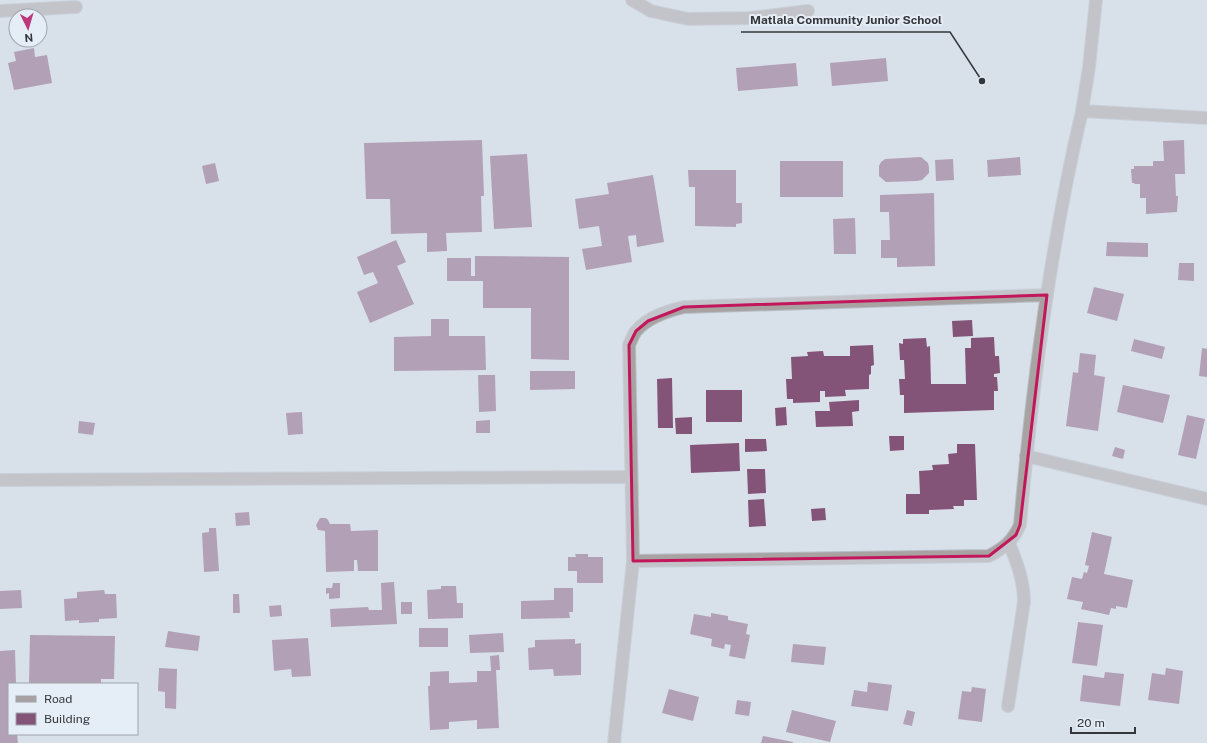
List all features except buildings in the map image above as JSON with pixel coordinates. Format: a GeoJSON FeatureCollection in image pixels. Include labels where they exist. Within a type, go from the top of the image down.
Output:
{"type":"FeatureCollection","features":[{"type":"Feature","properties":{"kind":"street"},"geometry":{"type":"LineString","coordinates":[[632,0],[651,11],[688,19],[750,18],[808,11]]}},
{"type":"Feature","properties":{"kind":"street"},"geometry":{"type":"LineString","coordinates":[[633,561],[989,556],[1009,543],[1016,535],[1020,525],[1026,456],[1056,234],[1082,110],[1089,66],[1096,0]]}},
{"type":"Feature","properties":{"kind":"street"},"geometry":{"type":"LineString","coordinates":[[0,11],[76,7]]}},
{"type":"Feature","properties":{"kind":"street"},"geometry":{"type":"LineString","coordinates":[[1082,110],[1207,118]]}},
{"type":"Feature","properties":{"kind":"street"},"geometry":{"type":"LineString","coordinates":[[614,743],[633,561],[628,346],[636,331],[648,321],[665,311],[684,307],[1047,295]]}},
{"type":"Feature","properties":{"kind":"street"},"geometry":{"type":"LineString","coordinates":[[1026,456],[1207,499]]}},
{"type":"Feature","properties":{"kind":"street"},"geometry":{"type":"LineString","coordinates":[[0,480],[631,477]]}},
{"type":"Feature","properties":{"kind":"street"},"geometry":{"type":"LineString","coordinates":[[1008,706],[1024,602],[1022,576],[1009,543]]}},
{"type":"Feature","properties":{"kind":"highlighted area"},"geometry":{"type":"Polygon","coordinates":[[[1047,295],[1020,525],[1016,535],[989,556],[633,561],[629,345],[636,331],[648,321],[684,307],[1047,295]]]}},
{"type":"Feature","properties":{"kind":"place","name":"Matlala Community Junior School"},"geometry":{"type":"Point","coordinates":[982,81]}}]}
